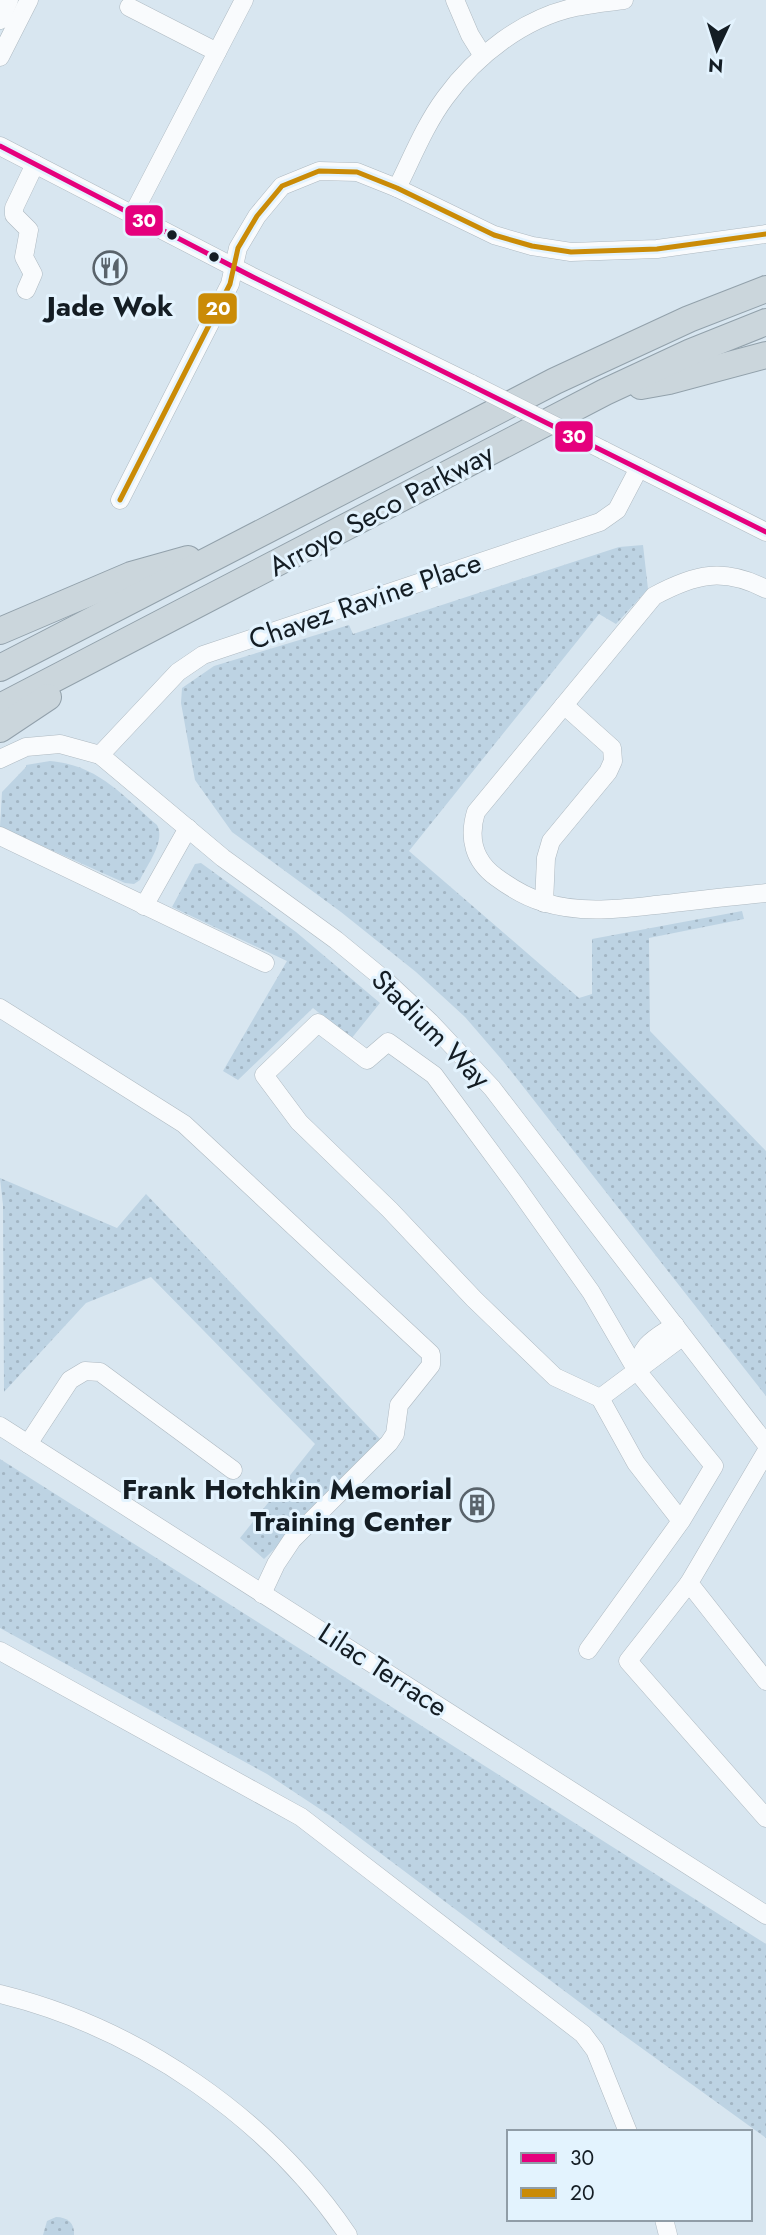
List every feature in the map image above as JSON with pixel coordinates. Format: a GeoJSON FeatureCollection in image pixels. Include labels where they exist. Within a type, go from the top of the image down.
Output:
{"type":"FeatureCollection","features":[{"type":"Feature","properties":{"kind":"highway"},"geometry":{"type":"LineString","coordinates":[[737,299],[766,281]]}},
{"type":"Feature","properties":{"kind":"highway","name":"Arroyo Seco Parkway"},"geometry":{"type":"LineString","coordinates":[[0,668],[555,381],[737,299],[766,289]]}},
{"type":"Feature","properties":{"kind":"highway","name":"Arroyo Seco Parkway"},"geometry":{"type":"LineString","coordinates":[[0,707],[118,648],[605,392],[691,352],[766,322]]}},
{"type":"Feature","properties":{"kind":"highway"},"geometry":{"type":"LineString","coordinates":[[605,392],[669,381],[766,355]]}},
{"type":"Feature","properties":{"kind":"highway"},"geometry":{"type":"LineString","coordinates":[[0,631],[131,575],[240,545]]}},
{"type":"Feature","properties":{"kind":"highway"},"geometry":{"type":"LineString","coordinates":[[0,729],[118,648]]}},
{"type":"Feature","properties":{"kind":"street"},"geometry":{"type":"LineString","coordinates":[[0,20],[9,0]]}},
{"type":"Feature","properties":{"kind":"street"},"geometry":{"type":"LineString","coordinates":[[0,57],[29,0]]}},
{"type":"Feature","properties":{"kind":"street"},"geometry":{"type":"LineString","coordinates":[[133,214],[244,0]]}},
{"type":"Feature","properties":{"kind":"street"},"geometry":{"type":"LineString","coordinates":[[455,0],[470,35],[483,56]]}},
{"type":"Feature","properties":{"kind":"street"},"geometry":{"type":"LineString","coordinates":[[397,188],[444,99],[469,67],[499,43],[534,23],[574,8],[624,0]]}},
{"type":"Feature","properties":{"kind":"street"},"geometry":{"type":"LineString","coordinates":[[129,7],[217,52]]}},
{"type":"Feature","properties":{"kind":"street"},"geometry":{"type":"LineString","coordinates":[[0,146],[234,267],[764,527]]}},
{"type":"Feature","properties":{"kind":"street"},"geometry":{"type":"LineString","coordinates":[[26,290],[33,274],[24,257],[29,230],[7,218],[35,164]]}},
{"type":"Feature","properties":{"kind":"street"},"geometry":{"type":"LineString","coordinates":[[120,500],[230,284],[238,248],[257,216],[282,186],[319,171],[357,172],[397,188],[494,235],[532,246],[570,252],[657,249],[766,234]]}},
{"type":"Feature","properties":{"kind":"street","name":"Chavez Ravine Place"},"geometry":{"type":"LineString","coordinates":[[100,755],[178,672],[203,655],[600,522],[617,510],[639,468]]}},
{"type":"Feature","properties":{"kind":"street"},"geometry":{"type":"LineString","coordinates":[[766,589],[742,580],[701,576],[680,582],[654,596],[476,812],[471,827],[474,849],[485,869],[516,891],[544,903],[579,909],[611,909],[766,893]]}},
{"type":"Feature","properties":{"kind":"street"},"geometry":{"type":"LineString","coordinates":[[544,903],[546,858],[551,841],[608,772],[613,761],[612,748],[564,705]]}},
{"type":"Feature","properties":{"kind":"street","name":"Stadium Way"},"geometry":{"type":"LineString","coordinates":[[0,759],[26,747],[60,744],[100,755],[222,858],[336,940],[430,1022],[492,1088],[766,1444]]}},
{"type":"Feature","properties":{"kind":"street"},"geometry":{"type":"LineString","coordinates":[[144,906],[188,828]]}},
{"type":"Feature","properties":{"kind":"street"},"geometry":{"type":"LineString","coordinates":[[0,836],[265,963]]}},
{"type":"Feature","properties":{"kind":"street"},"geometry":{"type":"LineString","coordinates":[[0,1009],[184,1124],[430,1354],[431,1366],[399,1405],[398,1420],[389,1444],[292,1540],[276,1564],[262,1594]]}},
{"type":"Feature","properties":{"kind":"street"},"geometry":{"type":"LineString","coordinates":[[588,1650],[681,1521],[714,1466],[637,1371],[591,1292],[434,1075],[388,1042],[367,1060],[318,1023],[264,1075],[299,1122],[555,1377],[600,1398],[636,1463],[681,1521]]}},
{"type":"Feature","properties":{"kind":"street"},"geometry":{"type":"LineString","coordinates":[[600,1398],[637,1371],[678,1331]]}},
{"type":"Feature","properties":{"kind":"street"},"geometry":{"type":"LineString","coordinates":[[28,1444],[71,1380],[85,1371],[100,1372],[233,1470]]}},
{"type":"Feature","properties":{"kind":"street","name":"Lilac Terrace"},"geometry":{"type":"LineString","coordinates":[[0,1426],[766,1915]]}},
{"type":"Feature","properties":{"kind":"street"},"geometry":{"type":"LineString","coordinates":[[766,1452],[689,1583],[628,1661],[766,1818]]}},
{"type":"Feature","properties":{"kind":"street"},"geometry":{"type":"LineString","coordinates":[[689,1583],[766,1681]]}},
{"type":"Feature","properties":{"kind":"street"},"geometry":{"type":"LineString","coordinates":[[0,1651],[301,1817],[432,1916],[583,2034],[595,2050],[627,2130]]}},
{"type":"Feature","properties":{"kind":"street"},"geometry":{"type":"LineString","coordinates":[[0,1994],[62,2013],[114,2035],[201,2087],[243,2119],[274,2148],[348,2235]]}},
{"type":"Feature","properties":{"kind":"shaded area"},"geometry":{"type":"Polygon","coordinates":[[[643,545],[648,589],[616,624],[599,614],[409,851],[579,998],[592,994],[592,939],[742,911],[744,919],[649,938],[650,1031],[766,1151],[766,1396],[503,1061],[465,1017],[416,972],[341,912],[232,832],[195,780],[181,703],[182,688],[214,666],[349,625],[353,634],[619,547],[643,545]]]}},
{"type":"Feature","properties":{"kind":"shaded area"},"geometry":{"type":"Polygon","coordinates":[[[50,761],[82,768],[96,775],[157,825],[157,845],[140,880],[134,884],[125,883],[0,827],[2,792],[26,765],[50,761]]]}},
{"type":"Feature","properties":{"kind":"shaded area"},"geometry":{"type":"Polygon","coordinates":[[[201,863],[296,932],[380,1003],[351,1039],[313,1008],[238,1080],[223,1071],[287,961],[172,907],[195,864],[201,863]]]}},
{"type":"Feature","properties":{"kind":"shaded area"},"geometry":{"type":"Polygon","coordinates":[[[0,1178],[117,1228],[146,1194],[384,1443],[264,1559],[240,1538],[315,1444],[151,1277],[86,1303],[4,1392],[3,1205],[0,1178]]]}},
{"type":"Feature","properties":{"kind":"shaded area"},"geometry":{"type":"Polygon","coordinates":[[[0,1459],[766,1944],[766,2138],[332,1817],[267,1774],[0,1628],[0,1459]]]}},
{"type":"Feature","properties":{"kind":"shaded area"},"geometry":{"type":"Polygon","coordinates":[[[56,2217],[70,2222],[74,2235],[43,2235],[47,2221],[56,2217]]]}},
{"type":"Feature","properties":{"kind":"transit line","name":"30"},"geometry":{"type":"LineString","coordinates":[[0,146],[251,276],[766,532]]}},
{"type":"Feature","properties":{"kind":"transit line","name":"20"},"geometry":{"type":"LineString","coordinates":[[120,500],[230,284],[238,248],[257,216],[282,186],[319,171],[357,172],[397,188],[494,235],[532,246],[571,252],[657,249],[766,234]]}},
{"type":"Feature","properties":{"kind":"place","name":"Jade Wok"},"geometry":{"type":"Point","coordinates":[110,268]}},
{"type":"Feature","properties":{"kind":"place","name":"Frank Hotchkin Memorial Training Center"},"geometry":{"type":"Point","coordinates":[477,1505]}}]}
